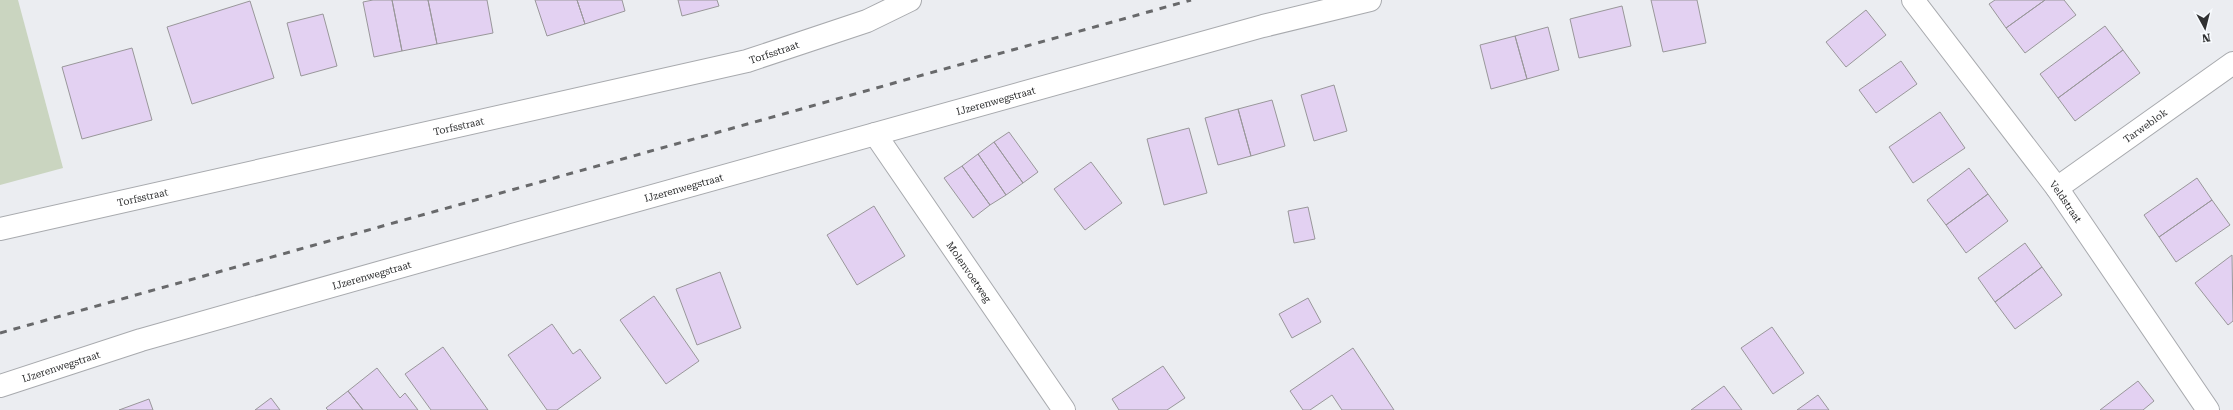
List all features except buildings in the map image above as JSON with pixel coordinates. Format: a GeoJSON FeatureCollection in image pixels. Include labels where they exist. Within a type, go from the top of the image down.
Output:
{"type":"FeatureCollection","features":[{"type":"Feature","properties":{"kind":"street","name":"Torfsstraat"},"geometry":{"type":"LineString","coordinates":[[0,229],[747,61],[867,21],[910,0]]}},
{"type":"Feature","properties":{"kind":"street","name":"IJzerenwegstraat"},"geometry":{"type":"LineString","coordinates":[[0,386],[141,340],[1263,26],[1370,0]]}},
{"type":"Feature","properties":{"kind":"street","name":"Veldstraat"},"geometry":{"type":"LineString","coordinates":[[1913,0],[2057,188],[2207,410]]}},
{"type":"Feature","properties":{"kind":"street","name":"Tarweblok"},"geometry":{"type":"LineString","coordinates":[[2057,188],[2233,63]]}},
{"type":"Feature","properties":{"kind":"street","name":"Molenvoetweg"},"geometry":{"type":"LineString","coordinates":[[875,134],[1064,410]]}},
{"type":"Feature","properties":{"kind":"green space"},"geometry":{"type":"Polygon","coordinates":[[[0,0],[18,0],[63,168],[0,185],[0,0]]]}},
{"type":"Feature","properties":{"kind":"railway"},"geometry":{"type":"LineString","coordinates":[[0,333],[1191,0]]}}]}
